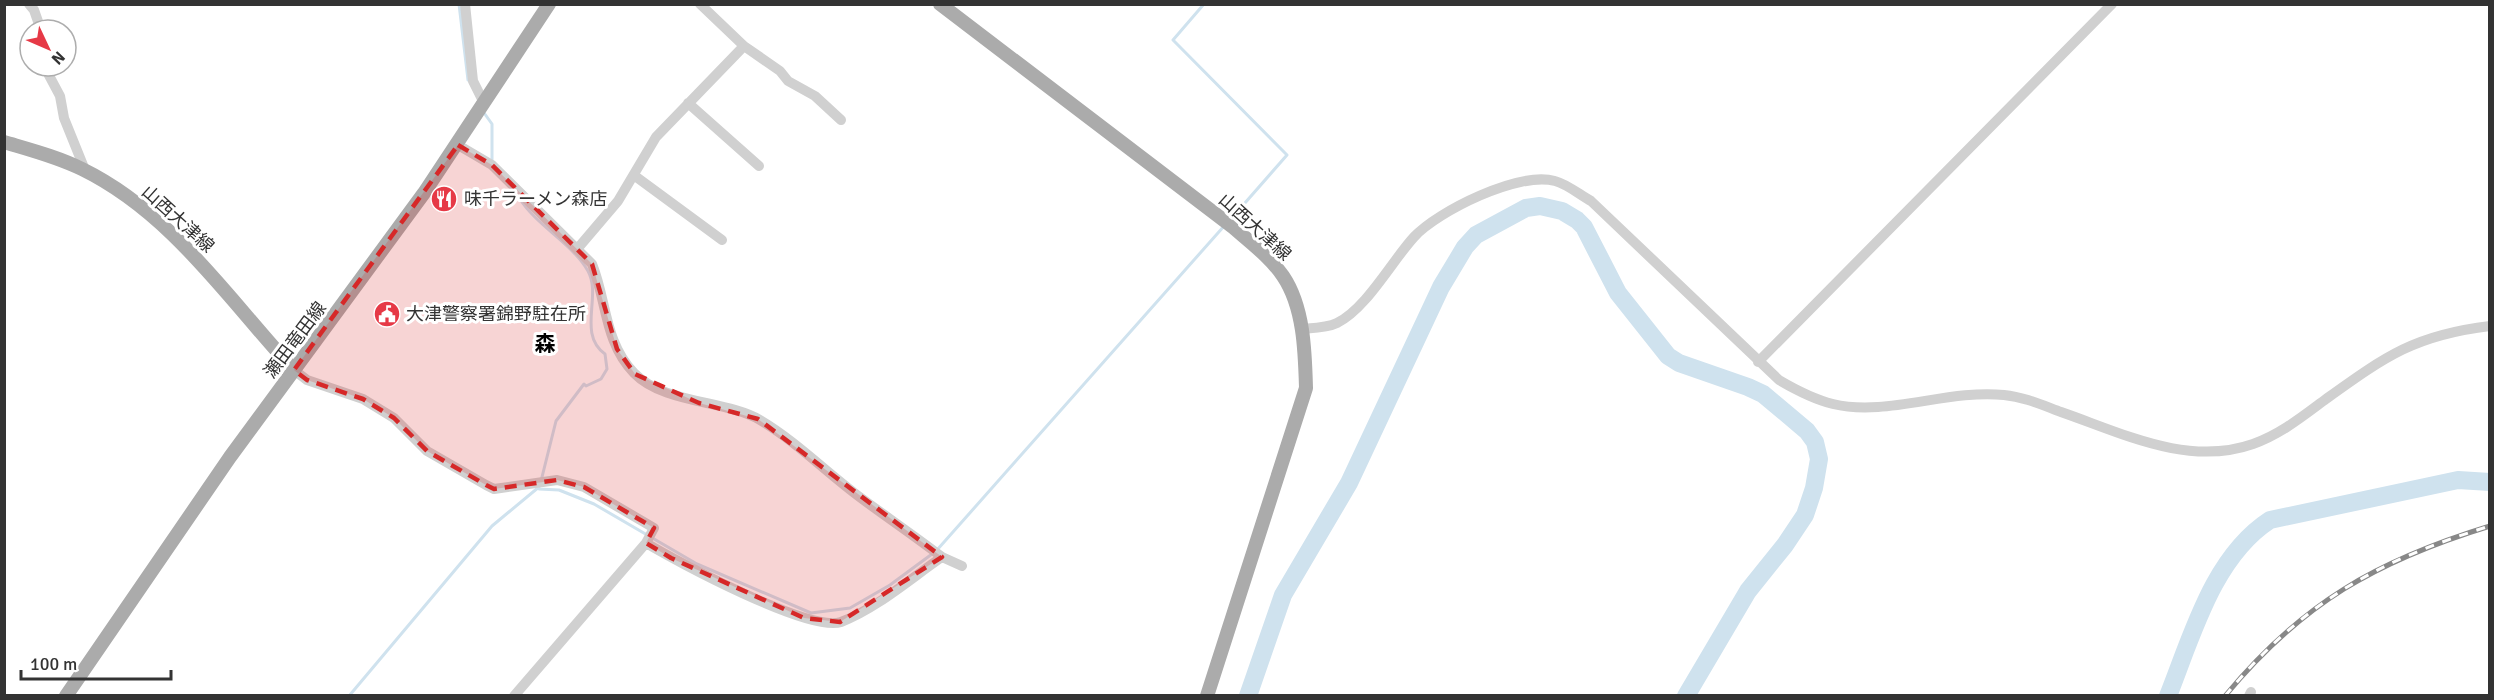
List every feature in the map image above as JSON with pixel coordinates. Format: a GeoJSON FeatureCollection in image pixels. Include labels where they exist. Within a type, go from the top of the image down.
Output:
{"type":"FeatureCollection","features":[{"type":"Feature","properties":{"kind":"main road","name":"瀬田竜田線"},"geometry":{"type":"LineString","coordinates":[[66,696],[230,457],[387,246],[458,145],[483,101],[549,4]]}},
{"type":"Feature","properties":{"kind":"main road","name":"山西大津線"},"geometry":{"type":"LineString","coordinates":[[940,4],[1233,227],[1263,253],[1284,277],[1294,299],[1301,329],[1306,388],[1207,696]]}},
{"type":"Feature","properties":{"kind":"main road","name":"山西大津線"},"geometry":{"type":"LineString","coordinates":[[4,142],[85,170],[116,189],[176,237],[294,370]]}},
{"type":"Feature","properties":{"kind":"street"},"geometry":{"type":"LineString","coordinates":[[29,4],[37,18]]}},
{"type":"Feature","properties":{"kind":"street"},"geometry":{"type":"LineString","coordinates":[[465,4],[473,81],[483,101]]}},
{"type":"Feature","properties":{"kind":"street"},"geometry":{"type":"LineString","coordinates":[[700,4],[744,46],[780,71],[788,81],[815,96],[841,120]]}},
{"type":"Feature","properties":{"kind":"street"},"geometry":{"type":"LineString","coordinates":[[1758,362],[2112,4]]}},
{"type":"Feature","properties":{"kind":"street"},"geometry":{"type":"LineString","coordinates":[[578,248],[592,234],[635,176],[656,137],[744,46]]}},
{"type":"Feature","properties":{"kind":"street"},"geometry":{"type":"LineString","coordinates":[[50,78],[60,96],[64,118],[85,170]]}},
{"type":"Feature","properties":{"kind":"street"},"geometry":{"type":"LineString","coordinates":[[688,103],[759,166]]}},
{"type":"Feature","properties":{"kind":"street"},"geometry":{"type":"LineString","coordinates":[[458,145],[492,165],[592,264],[599,281],[604,314],[617,349],[629,367],[644,381],[699,403],[758,419],[942,557],[962,566]]}},
{"type":"Feature","properties":{"kind":"street"},"geometry":{"type":"LineString","coordinates":[[635,176],[722,240]]}},
{"type":"Feature","properties":{"kind":"street"},"geometry":{"type":"LineString","coordinates":[[1301,329],[1337,322],[1355,310],[1415,236],[1431,222],[1493,188],[1532,180],[1554,181],[1591,201],[1779,380],[1812,398],[1835,405],[1869,407],[1977,394],[2006,395],[2030,401],[2136,440],[2201,453],[2252,444],[2277,434],[2370,367],[2414,343],[2461,329],[2490,326]]}},
{"type":"Feature","properties":{"kind":"street"},"geometry":{"type":"LineString","coordinates":[[294,370],[307,380],[363,399],[394,418],[427,451],[494,489],[557,480],[584,487],[654,528],[646,543],[514,696]]}},
{"type":"Feature","properties":{"kind":"street"},"geometry":{"type":"LineString","coordinates":[[646,543],[671,558],[746,594],[804,618],[830,623],[840,622],[875,602],[942,557]]}},
{"type":"Feature","properties":{"kind":"highlighted area"},"geometry":{"type":"Polygon","coordinates":[[[458,145],[492,165],[592,264],[617,349],[635,374],[699,403],[758,419],[942,557],[840,622],[804,618],[671,558],[646,543],[654,528],[584,487],[557,480],[494,489],[427,451],[394,418],[363,399],[307,380],[294,370],[458,145]]]}},
{"type":"Feature","properties":{"kind":"waterway"},"geometry":{"type":"LineString","coordinates":[[459,4],[468,80]]}},
{"type":"Feature","properties":{"kind":"waterway"},"geometry":{"type":"LineString","coordinates":[[1204,4],[1173,40],[1287,155],[1230,220]]}},
{"type":"Feature","properties":{"kind":"waterway"},"geometry":{"type":"LineString","coordinates":[[482,110],[492,124],[492,160]]}},
{"type":"Feature","properties":{"kind":"waterway"},"geometry":{"type":"LineString","coordinates":[[520,199],[527,209],[573,252],[588,271],[593,292],[592,336],[597,346],[605,354],[607,369],[601,379],[586,386],[584,384],[556,421],[541,481]]}},
{"type":"Feature","properties":{"kind":"waterway"},"geometry":{"type":"LineString","coordinates":[[1248,696],[1283,595],[1349,483],[1441,287],[1465,247],[1476,235],[1526,208],[1540,206],[1562,211],[1584,227],[1618,293],[1668,356],[1679,363],[1763,394],[1807,431],[1815,442],[1819,459],[1814,488],[1805,515],[1785,545],[1748,591],[1686,696]]}},
{"type":"Feature","properties":{"kind":"waterway"},"geometry":{"type":"LineString","coordinates":[[937,550],[1225,225]]}},
{"type":"Feature","properties":{"kind":"waterway"},"geometry":{"type":"LineString","coordinates":[[2168,696],[2196,624],[2219,576],[2250,536],[2270,520],[2458,480],[2490,482]]}},
{"type":"Feature","properties":{"kind":"waterway"},"geometry":{"type":"LineString","coordinates":[[349,696],[492,526],[539,487]]}},
{"type":"Feature","properties":{"kind":"waterway"},"geometry":{"type":"LineString","coordinates":[[539,489],[559,490],[594,504],[697,564],[811,613],[850,608],[890,585],[932,554]]}},
{"type":"Feature","properties":{"kind":"railway"},"geometry":{"type":"LineString","coordinates":[[2225,696],[2283,635],[2344,589],[2411,554],[2490,526]]}},
{"type":"Feature","properties":{"kind":"place","name":"味千ラーメン森店"},"geometry":{"type":"Point","coordinates":[444,199]}},
{"type":"Feature","properties":{"kind":"place","name":"大津警察署錦野駐在所"},"geometry":{"type":"Point","coordinates":[387,314]}},
{"type":"Feature","properties":{"kind":"district","name":"森"},"geometry":{"type":"Point","coordinates":[545,344]}}]}
